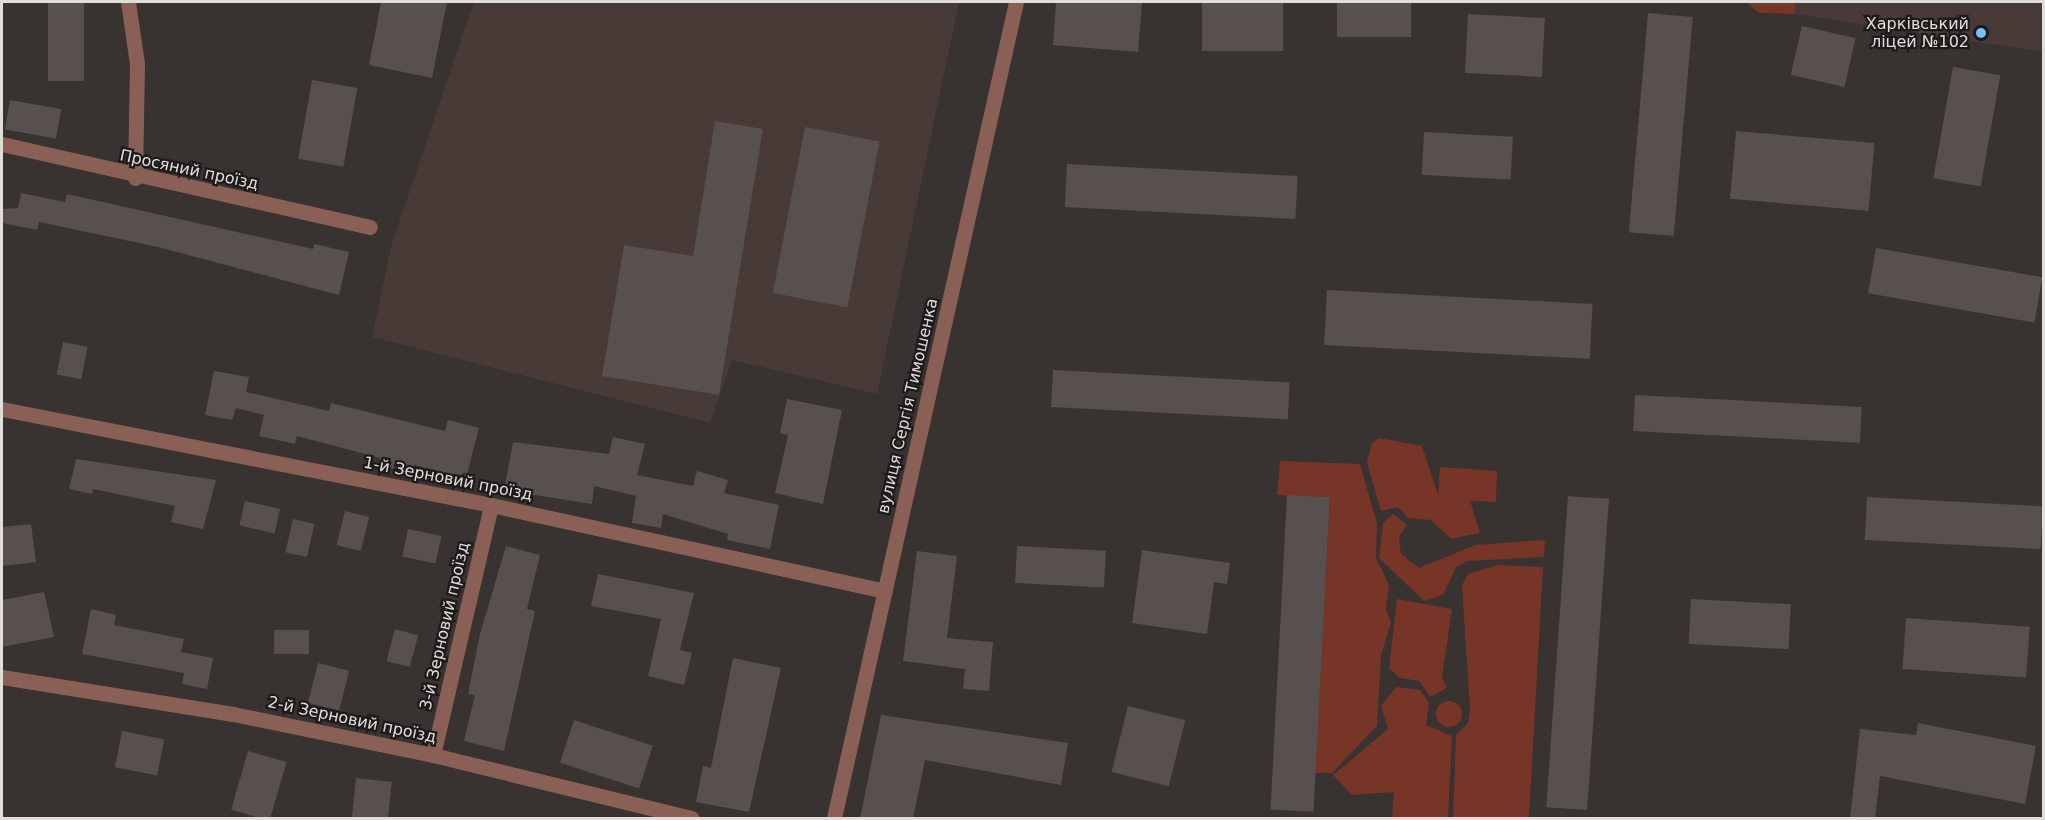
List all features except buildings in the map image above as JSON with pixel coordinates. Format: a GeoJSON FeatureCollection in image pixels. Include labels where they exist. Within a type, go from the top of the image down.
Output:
{"type":"FeatureCollection","features":[{"type":"Feature","properties":{"kind":"street"},"geometry":{"type":"LineString","coordinates":[[128,2],[137,64],[135,178]]}},
{"type":"Feature","properties":{"kind":"street","name":"вулиця Сергія Тимошенка"},"geometry":{"type":"LineString","coordinates":[[834,819],[1016,2]]}},
{"type":"Feature","properties":{"kind":"street","name":"Просяний проїзд"},"geometry":{"type":"LineString","coordinates":[[2,144],[135,178],[370,227]]}},
{"type":"Feature","properties":{"kind":"street","name":"1-й Зерновий проїзд"},"geometry":{"type":"LineString","coordinates":[[2,409],[491,505],[885,591]]}},
{"type":"Feature","properties":{"kind":"street","name":"3-й Зерновий проїзд"},"geometry":{"type":"LineString","coordinates":[[433,755],[491,505]]}},
{"type":"Feature","properties":{"kind":"street","name":"2-й Зерновий проїзд"},"geometry":{"type":"LineString","coordinates":[[2,677],[233,714],[433,755],[691,819]]}},
{"type":"Feature","properties":{"kind":"shaded area"},"geometry":{"type":"Polygon","coordinates":[[[474,2],[959,2],[877,394],[732,360],[710,423],[372,337],[392,243],[474,2]]]}},
{"type":"Feature","properties":{"kind":"shaded area"},"geometry":{"type":"Polygon","coordinates":[[[1746,2],[1796,2],[1795,14],[1759,13],[1746,2]]]}},
{"type":"Feature","properties":{"kind":"shaded area","name":"Харківський ліцей №102"},"geometry":{"type":"Polygon","coordinates":[[[1796,2],[2043,2],[2043,52],[1795,14],[1796,2]]]}},
{"type":"Feature","properties":{"kind":"shaded area"},"geometry":{"type":"Polygon","coordinates":[[[1379,438],[1422,446],[1438,495],[1440,467],[1497,471],[1496,502],[1470,501],[1480,533],[1451,539],[1431,520],[1408,518],[1398,507],[1381,511],[1367,462],[1372,443],[1379,438]]]}},
{"type":"Feature","properties":{"kind":"shaded area"},"geometry":{"type":"Polygon","coordinates":[[[1280,461],[1360,464],[1377,524],[1376,558],[1389,585],[1386,609],[1391,623],[1381,655],[1377,726],[1332,773],[1315,773],[1330,498],[1277,495],[1280,461]]]}},
{"type":"Feature","properties":{"kind":"shaded area"},"geometry":{"type":"Polygon","coordinates":[[[1393,514],[1407,525],[1399,537],[1401,554],[1419,568],[1475,545],[1545,540],[1544,557],[1467,561],[1456,567],[1443,595],[1424,601],[1379,558],[1383,523],[1393,514]]]}},
{"type":"Feature","properties":{"kind":"shaded area"},"geometry":{"type":"Polygon","coordinates":[[[1497,565],[1543,567],[1529,818],[1453,818],[1456,735],[1468,723],[1470,710],[1462,585],[1468,574],[1497,565]]]}},
{"type":"Feature","properties":{"kind":"shaded area"},"geometry":{"type":"Polygon","coordinates":[[[1397,599],[1452,609],[1442,677],[1447,688],[1430,697],[1419,681],[1400,678],[1389,668],[1397,599]]]}},
{"type":"Feature","properties":{"kind":"shaded area"},"geometry":{"type":"Polygon","coordinates":[[[1396,687],[1420,690],[1429,703],[1426,725],[1452,736],[1448,818],[1392,818],[1394,792],[1352,795],[1333,775],[1388,729],[1381,706],[1396,687]]]}},
{"type":"Feature","properties":{"kind":"shaded area"},"geometry":{"type":"Polygon","coordinates":[[[1449,701],[1458,705],[1462,714],[1458,723],[1449,727],[1440,723],[1436,714],[1440,705],[1449,701]]]}},
{"type":"Feature","properties":{"kind":"place","name":"Харківський ліцей №102"},"geometry":{"type":"Point","coordinates":[1981,33]}}]}
